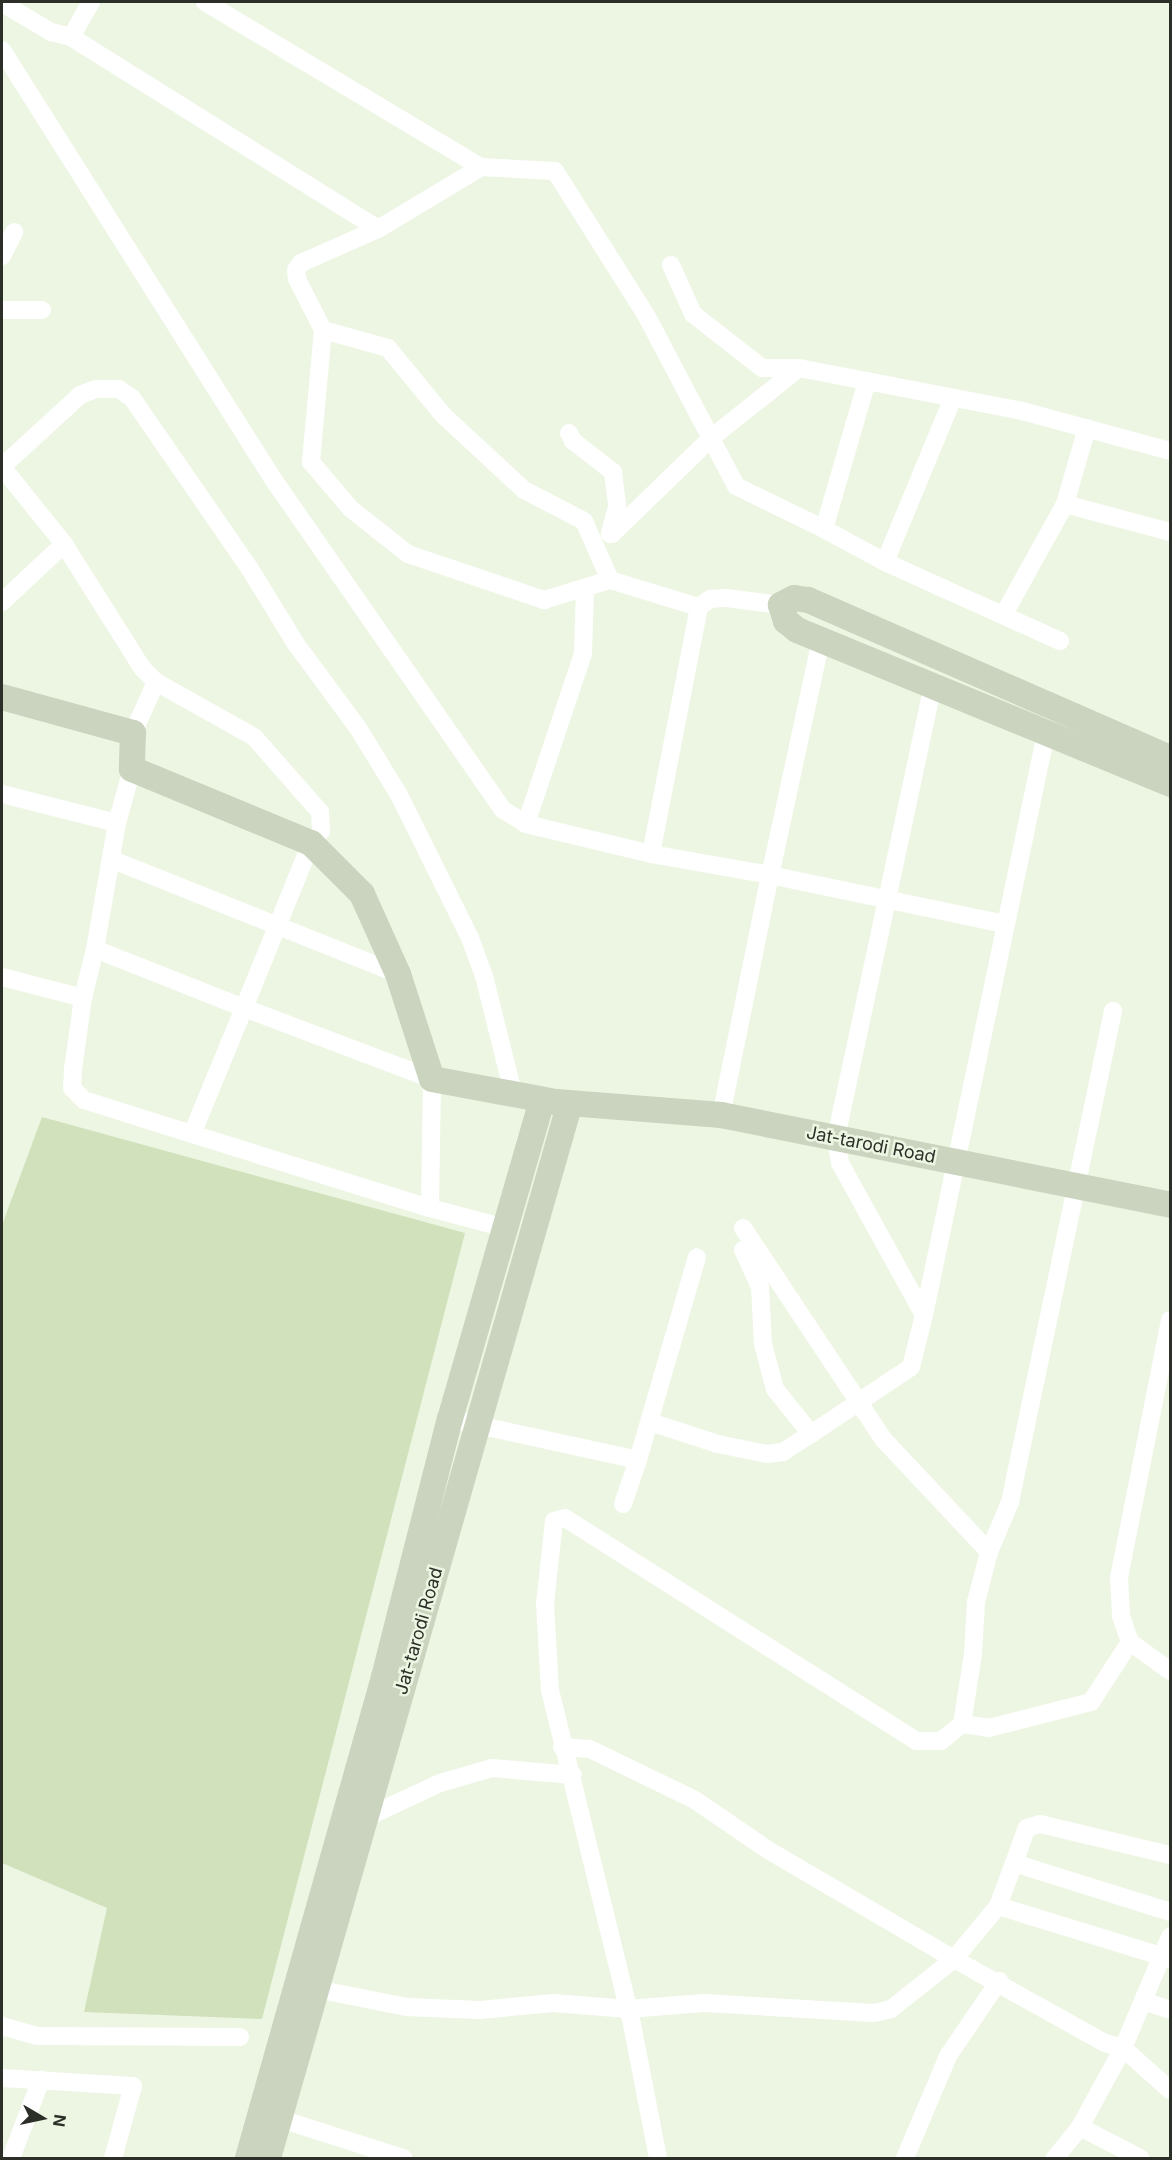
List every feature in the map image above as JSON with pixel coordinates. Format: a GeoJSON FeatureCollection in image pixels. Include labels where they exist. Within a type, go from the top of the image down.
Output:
{"type":"FeatureCollection","features":[{"type":"Feature","properties":{"kind":"street"},"geometry":{"type":"LineString","coordinates":[[71,37],[91,2]]}},
{"type":"Feature","properties":{"kind":"street"},"geometry":{"type":"LineString","coordinates":[[205,2],[481,167],[555,171],[646,315],[736,486],[885,562],[1060,641]]}},
{"type":"Feature","properties":{"kind":"street"},"geometry":{"type":"LineString","coordinates":[[2,3],[51,32],[71,37],[378,230]]}},
{"type":"Feature","properties":{"kind":"street"},"geometry":{"type":"LineString","coordinates":[[2,50],[273,479],[502,809],[526,824],[651,854],[770,875],[1005,924]]}},
{"type":"Feature","properties":{"kind":"street"},"geometry":{"type":"LineString","coordinates":[[481,167],[378,230],[302,263],[296,270],[297,279],[323,330],[311,462],[351,509],[408,554],[544,600],[610,580],[699,607]]}},
{"type":"Feature","properties":{"kind":"street"},"geometry":{"type":"LineString","coordinates":[[2,256],[14,232]]}},
{"type":"Feature","properties":{"kind":"street"},"geometry":{"type":"LineString","coordinates":[[671,265],[693,314],[762,368],[800,368],[953,398],[1087,428],[1170,451]]}},
{"type":"Feature","properties":{"kind":"street"},"geometry":{"type":"LineString","coordinates":[[2,310],[42,310]]}},
{"type":"Feature","properties":{"kind":"street"},"geometry":{"type":"LineString","coordinates":[[323,330],[388,348],[443,415],[524,489],[584,521],[610,580]]}},
{"type":"Feature","properties":{"kind":"street"},"geometry":{"type":"LineString","coordinates":[[590,536],[612,534],[711,438],[800,368]]}},
{"type":"Feature","properties":{"kind":"street"},"geometry":{"type":"LineString","coordinates":[[824,530],[867,381]]}},
{"type":"Feature","properties":{"kind":"street"},"geometry":{"type":"LineString","coordinates":[[192,1134],[311,843],[321,831],[320,813],[254,737],[156,682],[142,668],[64,544],[3,466],[80,395],[96,389],[119,388],[132,398],[250,569],[296,644],[358,728],[399,795],[470,938],[484,976],[514,1096]]}},
{"type":"Feature","properties":{"kind":"street"},"geometry":{"type":"LineString","coordinates":[[885,562],[953,398]]}},
{"type":"Feature","properties":{"kind":"street"},"geometry":{"type":"LineString","coordinates":[[1004,614],[1065,504],[1087,428]]}},
{"type":"Feature","properties":{"kind":"street"},"geometry":{"type":"LineString","coordinates":[[569,433],[573,441],[613,472],[617,507],[612,534]]}},
{"type":"Feature","properties":{"kind":"street"},"geometry":{"type":"LineString","coordinates":[[1065,504],[1170,532]]}},
{"type":"Feature","properties":{"kind":"street"},"geometry":{"type":"LineString","coordinates":[[2,602],[64,544]]}},
{"type":"Feature","properties":{"kind":"street"},"geometry":{"type":"LineString","coordinates":[[526,824],[582,654],[585,589]]}},
{"type":"Feature","properties":{"kind":"street"},"geometry":{"type":"LineString","coordinates":[[651,854],[699,607],[710,599],[726,598],[781,605],[794,598],[807,600],[1170,758]]}},
{"type":"Feature","properties":{"kind":"street"},"geometry":{"type":"LineString","coordinates":[[781,605],[786,621],[821,640],[1170,783]]}},
{"type":"Feature","properties":{"kind":"street"},"geometry":{"type":"LineString","coordinates":[[721,1115],[821,640]]}},
{"type":"Feature","properties":{"kind":"street"},"geometry":{"type":"LineString","coordinates":[[156,682],[133,733],[132,769],[117,824],[113,860],[83,999],[72,1088],[84,1100],[430,1208],[505,1228]]}},
{"type":"Feature","properties":{"kind":"street"},"geometry":{"type":"LineString","coordinates":[[924,1315],[840,1162],[836,1138],[933,685]]}},
{"type":"Feature","properties":{"kind":"street"},"geometry":{"type":"LineString","coordinates":[[2,697],[133,733]]}},
{"type":"Feature","properties":{"kind":"street"},"geometry":{"type":"LineString","coordinates":[[650,1422],[718,1444],[767,1454],[783,1452],[859,1404],[911,1367],[957,1163],[1051,707]]}},
{"type":"Feature","properties":{"kind":"street"},"geometry":{"type":"LineString","coordinates":[[132,769],[311,843],[362,894],[398,974],[432,1079],[430,1208]]}},
{"type":"Feature","properties":{"kind":"street"},"geometry":{"type":"LineString","coordinates":[[2,794],[117,824]]}},
{"type":"Feature","properties":{"kind":"street"},"geometry":{"type":"LineString","coordinates":[[113,860],[398,974]]}},
{"type":"Feature","properties":{"kind":"street"},"geometry":{"type":"LineString","coordinates":[[95,949],[432,1079],[556,1102],[505,1228],[450,1419],[271,2116],[248,2158]]}},
{"type":"Feature","properties":{"kind":"street"},"geometry":{"type":"LineString","coordinates":[[2,977],[83,999]]}},
{"type":"Feature","properties":{"kind":"street"},"geometry":{"type":"LineString","coordinates":[[657,2158],[627,2009],[593,1876],[573,1775],[562,1747],[550,1691],[545,1604],[552,1533],[560,1517],[916,1741],[941,1741],[962,1725],[974,1654],[976,1602],[989,1552],[1010,1503],[1113,1011]]}},
{"type":"Feature","properties":{"kind":"street","name":"Jat-tarodi Road"},"geometry":{"type":"LineString","coordinates":[[268,2158],[271,2116],[316,1989],[477,1425],[556,1102],[721,1115],[1170,1204]]}},
{"type":"Feature","properties":{"kind":"street"},"geometry":{"type":"LineString","coordinates":[[743,1228],[884,1440],[989,1552]]}},
{"type":"Feature","properties":{"kind":"street"},"geometry":{"type":"LineString","coordinates":[[743,1250],[760,1287],[763,1344],[775,1389],[811,1434]]}},
{"type":"Feature","properties":{"kind":"street"},"geometry":{"type":"LineString","coordinates":[[623,1504],[650,1422],[697,1257]]}},
{"type":"Feature","properties":{"kind":"street"},"geometry":{"type":"LineString","coordinates":[[1170,1320],[1119,1577],[1120,1616],[1130,1642],[1170,1671]]}},
{"type":"Feature","properties":{"kind":"street"},"geometry":{"type":"LineString","coordinates":[[450,1419],[638,1461]]}},
{"type":"Feature","properties":{"kind":"street"},"geometry":{"type":"LineString","coordinates":[[962,1725],[989,1728],[1091,1702],[1130,1642]]}},
{"type":"Feature","properties":{"kind":"street"},"geometry":{"type":"LineString","coordinates":[[562,1747],[590,1749],[695,1800],[768,1850],[954,1959],[999,1981],[1105,2043],[1123,2048],[1170,2090]]}},
{"type":"Feature","properties":{"kind":"street"},"geometry":{"type":"LineString","coordinates":[[365,1818],[440,1783],[492,1768],[573,1775]]}},
{"type":"Feature","properties":{"kind":"street"},"geometry":{"type":"LineString","coordinates":[[316,1989],[406,2007],[480,2010],[553,2003],[627,2009],[704,2003],[874,2013],[891,2009],[954,1959],[998,1906],[1027,1828],[1040,1824],[1170,1855]]}},
{"type":"Feature","properties":{"kind":"street"},"geometry":{"type":"LineString","coordinates":[[1014,1863],[1170,1912]]}},
{"type":"Feature","properties":{"kind":"street"},"geometry":{"type":"LineString","coordinates":[[998,1906],[1166,1958]]}},
{"type":"Feature","properties":{"kind":"street"},"geometry":{"type":"LineString","coordinates":[[1055,2158],[1080,2127],[1123,2048],[1143,2001],[1166,1958],[1170,1937]]}},
{"type":"Feature","properties":{"kind":"street"},"geometry":{"type":"LineString","coordinates":[[906,2158],[948,2056],[999,1981]]}},
{"type":"Feature","properties":{"kind":"street"},"geometry":{"type":"LineString","coordinates":[[1143,2001],[1170,2010]]}},
{"type":"Feature","properties":{"kind":"street"},"geometry":{"type":"LineString","coordinates":[[2,2026],[38,2036],[240,2037]]}},
{"type":"Feature","properties":{"kind":"street"},"geometry":{"type":"LineString","coordinates":[[2,2078],[133,2086],[112,2158]]}},
{"type":"Feature","properties":{"kind":"street"},"geometry":{"type":"LineString","coordinates":[[11,2158],[40,2080]]}},
{"type":"Feature","properties":{"kind":"street"},"geometry":{"type":"LineString","coordinates":[[271,2116],[403,2158]]}},
{"type":"Feature","properties":{"kind":"street"},"geometry":{"type":"LineString","coordinates":[[1080,2127],[1140,2158]]}},
{"type":"Feature","properties":{"kind":"green space"},"geometry":{"type":"Polygon","coordinates":[[[42,1117],[465,1233],[262,2019],[84,2012],[107,1908],[2,1863],[2,1225],[42,1117]]]}}]}
